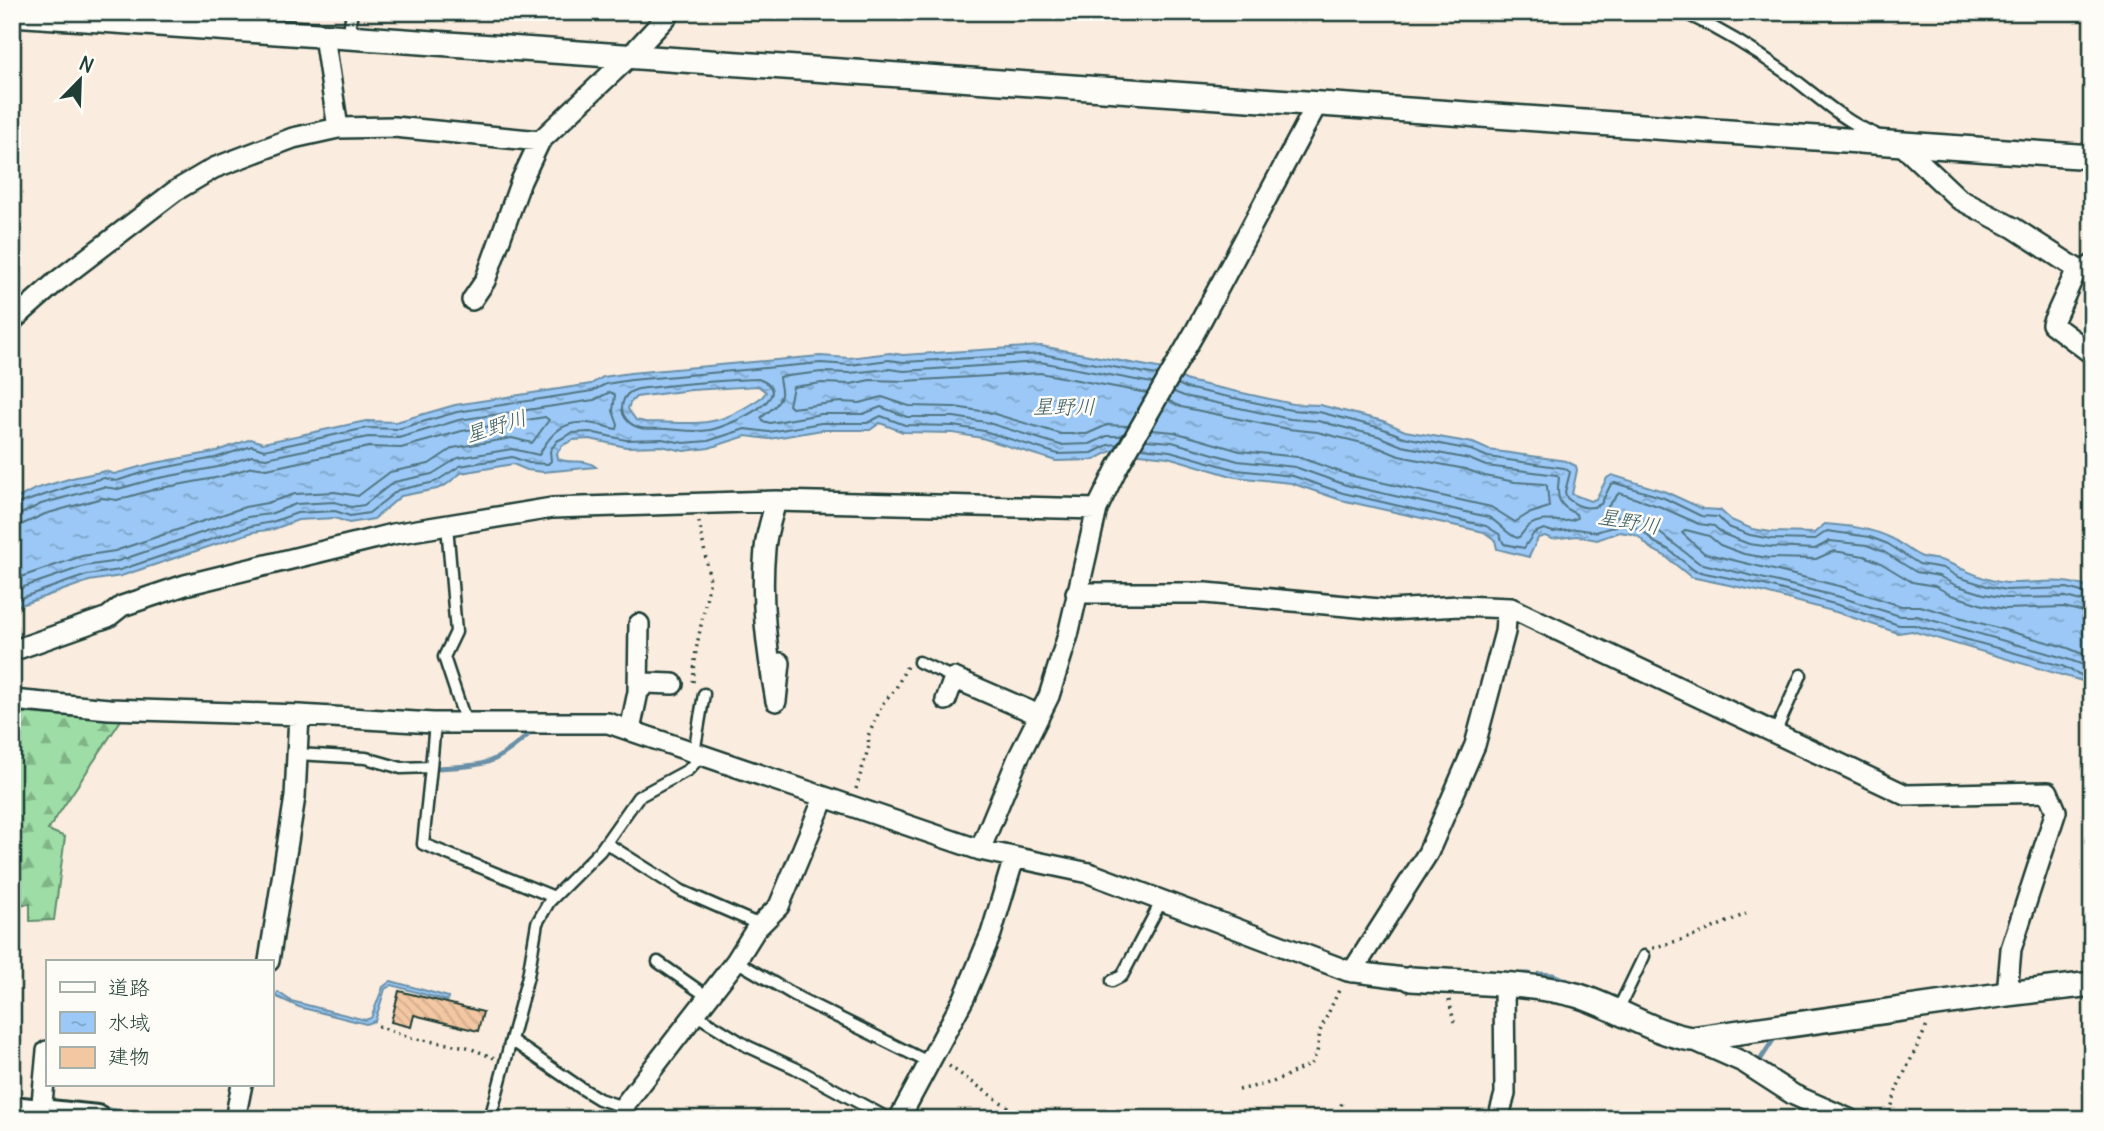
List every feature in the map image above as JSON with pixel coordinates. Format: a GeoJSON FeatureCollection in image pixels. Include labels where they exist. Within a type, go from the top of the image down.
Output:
{"type":"FeatureCollection","features":[{"type":"Feature","properties":{"kind":"main road"},"geometry":{"type":"LineString","coordinates":[[12,1110],[97,1119]]}},
{"type":"Feature","properties":{"kind":"street"},"geometry":{"type":"LineString","coordinates":[[472,300],[485,282],[521,181],[540,141],[630,56],[671,12]]}},
{"type":"Feature","properties":{"kind":"street"},"geometry":{"type":"LineString","coordinates":[[12,14],[122,16],[324,36],[2092,157]]}},
{"type":"Feature","properties":{"kind":"street"},"geometry":{"type":"LineString","coordinates":[[324,36],[338,128]]}},
{"type":"Feature","properties":{"kind":"street"},"geometry":{"type":"LineString","coordinates":[[980,850],[1018,758],[1049,696],[1069,635],[1076,593],[1097,509],[1317,104]]}},
{"type":"Feature","properties":{"kind":"street"},"geometry":{"type":"LineString","coordinates":[[12,321],[56,282],[184,185],[214,168],[293,138],[338,128],[394,127],[540,141]]}},
{"type":"Feature","properties":{"kind":"street"},"geometry":{"type":"LineString","coordinates":[[1901,144],[1959,199],[2084,264],[2052,324],[2092,354]]}},
{"type":"Feature","properties":{"kind":"street"},"geometry":{"type":"LineString","coordinates":[[12,651],[108,617],[122,606],[185,585],[393,534],[552,508],[776,501],[1097,509]]}},
{"type":"Feature","properties":{"kind":"street"},"geometry":{"type":"LineString","coordinates":[[776,501],[765,546],[763,589],[769,661],[776,701],[780,663]]}},
{"type":"Feature","properties":{"kind":"street"},"geometry":{"type":"LineString","coordinates":[[1076,593],[1206,593],[1390,610],[1460,606],[1507,608],[1906,794],[2048,792],[2056,811],[2011,949],[2007,994]]}},
{"type":"Feature","properties":{"kind":"street"},"geometry":{"type":"LineString","coordinates":[[1350,971],[1428,853],[1470,757],[1505,632],[1507,608]]}},
{"type":"Feature","properties":{"kind":"street"},"geometry":{"type":"LineString","coordinates":[[630,730],[638,692],[639,624]]}},
{"type":"Feature","properties":{"kind":"street"},"geometry":{"type":"LineString","coordinates":[[946,700],[954,678],[1039,715]]}},
{"type":"Feature","properties":{"kind":"street"},"geometry":{"type":"LineString","coordinates":[[638,692],[646,683],[673,684]]}},
{"type":"Feature","properties":{"kind":"street"},"geometry":{"type":"LineString","coordinates":[[12,700],[109,709],[299,715],[435,723],[608,723],[980,850],[1089,873],[1350,971],[1411,979],[1538,988],[1577,996],[1672,1036],[1691,1039],[1743,1062],[1794,1095],[1849,1119]]}},
{"type":"Feature","properties":{"kind":"street"},"geometry":{"type":"LineString","coordinates":[[269,960],[295,797],[299,715]]}},
{"type":"Feature","properties":{"kind":"street"},"geometry":{"type":"LineString","coordinates":[[625,1113],[760,925],[779,906],[824,798]]}},
{"type":"Feature","properties":{"kind":"street"},"geometry":{"type":"LineString","coordinates":[[899,1119],[964,998],[991,934],[1014,858]]}},
{"type":"Feature","properties":{"kind":"street"},"geometry":{"type":"LineString","coordinates":[[1691,1039],[2092,984]]}},
{"type":"Feature","properties":{"kind":"street"},"geometry":{"type":"LineString","coordinates":[[1498,1119],[1505,1094],[1504,986]]}},
{"type":"Feature","properties":{"kind":"street"},"geometry":{"type":"LineString","coordinates":[[41,1113],[46,1061]]}},
{"type":"Feature","properties":{"kind":"street"},"geometry":{"type":"LineString","coordinates":[[235,1119],[242,1086]]}},
{"type":"Feature","properties":{"kind":"lane"},"geometry":{"type":"LineString","coordinates":[[350,24],[352,12]]}},
{"type":"Feature","properties":{"kind":"lane"},"geometry":{"type":"LineString","coordinates":[[1683,12],[1722,30],[1784,71],[1854,126],[1901,144]]}},
{"type":"Feature","properties":{"kind":"lane"},"geometry":{"type":"LineString","coordinates":[[447,525],[456,632],[444,657],[466,723]]}},
{"type":"Feature","properties":{"kind":"lane"},"geometry":{"type":"LineString","coordinates":[[919,662],[954,678]]}},
{"type":"Feature","properties":{"kind":"lane"},"geometry":{"type":"LineString","coordinates":[[1776,733],[1801,675]]}},
{"type":"Feature","properties":{"kind":"lane"},"geometry":{"type":"LineString","coordinates":[[489,1119],[528,976],[537,923],[554,897],[606,844],[638,797],[688,770],[698,754],[705,694]]}},
{"type":"Feature","properties":{"kind":"lane"},"geometry":{"type":"LineString","coordinates":[[435,723],[423,844],[554,897]]}},
{"type":"Feature","properties":{"kind":"lane"},"geometry":{"type":"LineString","coordinates":[[297,754],[366,758],[401,768],[431,767]]}},
{"type":"Feature","properties":{"kind":"lane"},"geometry":{"type":"LineString","coordinates":[[606,844],[682,891],[760,925]]}},
{"type":"Feature","properties":{"kind":"lane"},"geometry":{"type":"LineString","coordinates":[[1112,981],[1122,976],[1162,900]]}},
{"type":"Feature","properties":{"kind":"lane"},"geometry":{"type":"LineString","coordinates":[[1617,1013],[1644,956]]}},
{"type":"Feature","properties":{"kind":"lane"},"geometry":{"type":"LineString","coordinates":[[736,961],[802,999],[930,1059]]}},
{"type":"Feature","properties":{"kind":"lane"},"geometry":{"type":"LineString","coordinates":[[658,962],[708,997]]}},
{"type":"Feature","properties":{"kind":"lane"},"geometry":{"type":"LineString","coordinates":[[695,1014],[747,1046],[795,1068],[889,1119]]}},
{"type":"Feature","properties":{"kind":"lane"},"geometry":{"type":"LineString","coordinates":[[511,1040],[581,1088],[625,1113]]}},
{"type":"Feature","properties":{"kind":"path"},"geometry":{"type":"LineString","coordinates":[[693,682],[696,650],[710,580],[695,504]]}},
{"type":"Feature","properties":{"kind":"path"},"geometry":{"type":"LineString","coordinates":[[850,806],[869,746],[868,736],[883,703],[895,690],[907,665],[919,662]]}},
{"type":"Feature","properties":{"kind":"path"},"geometry":{"type":"LineString","coordinates":[[1644,956],[1652,948],[1694,936],[1746,914]]}},
{"type":"Feature","properties":{"kind":"path"},"geometry":{"type":"LineString","coordinates":[[1239,1090],[1273,1082],[1311,1064],[1317,1053],[1320,1031],[1350,971]]}},
{"type":"Feature","properties":{"kind":"path"},"geometry":{"type":"LineString","coordinates":[[1888,1119],[1897,1088],[1938,1004]]}},
{"type":"Feature","properties":{"kind":"path"},"geometry":{"type":"LineString","coordinates":[[378,1026],[410,1038],[467,1047],[506,1063]]}},
{"type":"Feature","properties":{"kind":"path"},"geometry":{"type":"LineString","coordinates":[[930,1059],[1025,1119]]}},
{"type":"Feature","properties":{"kind":"path"},"geometry":{"type":"LineString","coordinates":[[1338,1119],[1342,1102]]}},
{"type":"Feature","properties":{"kind":"green space"},"geometry":{"type":"Polygon","coordinates":[[[12,712],[121,720],[48,830],[65,837],[54,920],[30,921],[30,904],[12,905],[12,712]]]}},
{"type":"Feature","properties":{"kind":"water","name":"星野川"},"geometry":{"type":"Polygon","coordinates":[[[1041,346],[1163,369],[1188,381],[1293,404],[1320,405],[1383,421],[1405,431],[1473,443],[1489,450],[1566,461],[1576,466],[1577,470],[1572,494],[1590,501],[1596,499],[1607,478],[1612,475],[1666,492],[1703,509],[1720,510],[1731,520],[1752,529],[1814,533],[1825,524],[1860,528],[1885,535],[1923,557],[1943,561],[1991,580],[2080,585],[2092,589],[2092,684],[1912,631],[1898,633],[1836,612],[1691,577],[1632,534],[1619,532],[1597,540],[1577,536],[1552,539],[1545,536],[1538,538],[1529,557],[1497,549],[1495,540],[1484,532],[1341,500],[1291,483],[1235,477],[1168,457],[1111,451],[1094,460],[1056,461],[982,438],[953,433],[903,432],[880,423],[870,430],[822,430],[769,439],[746,436],[709,448],[684,451],[661,446],[626,447],[590,439],[573,440],[563,445],[557,453],[558,459],[587,462],[596,467],[543,472],[527,470],[513,464],[461,473],[437,489],[401,496],[374,519],[349,523],[335,518],[298,520],[274,529],[253,532],[121,576],[89,581],[12,608],[12,501],[35,489],[72,478],[105,471],[114,474],[214,452],[251,439],[263,443],[366,421],[396,422],[455,405],[591,384],[603,377],[630,373],[820,356],[849,358],[890,353],[903,355],[1041,346]],[[758,386],[691,390],[636,397],[628,409],[636,420],[645,422],[706,422],[718,420],[745,408],[766,392],[758,386]]]}},
{"type":"Feature","properties":{"kind":"water"},"geometry":{"type":"Polygon","coordinates":[[[391,981],[448,997],[447,1001],[392,985],[385,989],[375,1021],[366,1024],[299,1007],[275,996],[278,992],[291,1001],[365,1020],[371,1018],[383,987],[391,981]]]}},
{"type":"Feature","properties":{"kind":"building"},"geometry":{"type":"Polygon","coordinates":[[[399,991],[483,1012],[478,1031],[414,1015],[411,1027],[391,1022],[399,991]]]}},
{"type":"Feature","properties":{"kind":"waterway"},"geometry":{"type":"LineString","coordinates":[[439,768],[488,762],[529,734]]}},
{"type":"Feature","properties":{"kind":"waterway"},"geometry":{"type":"LineString","coordinates":[[1523,974],[1529,974]]}},
{"type":"Feature","properties":{"kind":"waterway"},"geometry":{"type":"LineString","coordinates":[[1539,974],[1553,975],[1568,981]]}},
{"type":"Feature","properties":{"kind":"waterway"},"geometry":{"type":"LineString","coordinates":[[1754,1064],[1757,1065],[1775,1037]]}},
{"type":"Feature","properties":{"kind":"waterway"},"geometry":{"type":"LineString","coordinates":[[105,1109],[119,1112]]}}]}
